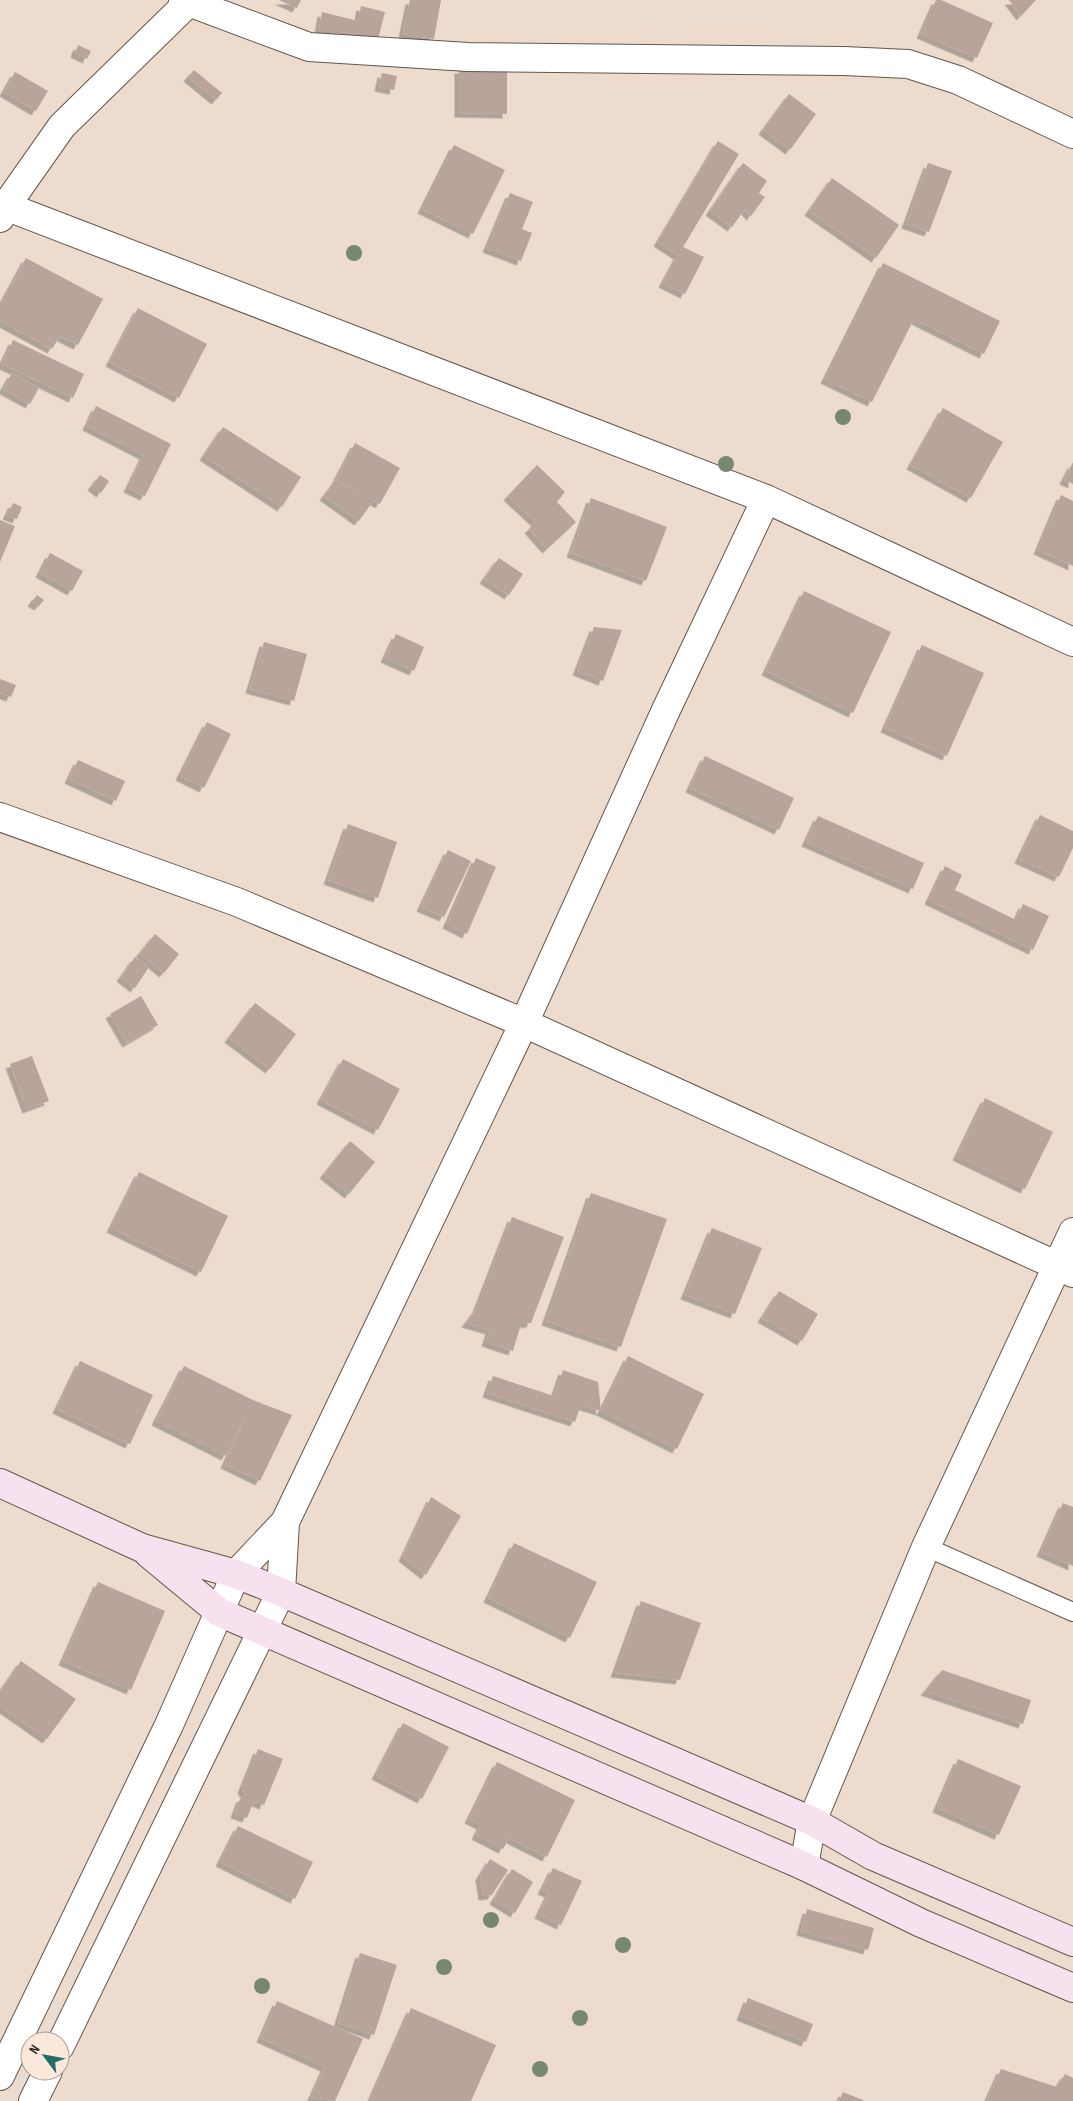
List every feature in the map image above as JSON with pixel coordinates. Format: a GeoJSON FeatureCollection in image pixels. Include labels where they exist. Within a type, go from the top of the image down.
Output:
{"type":"FeatureCollection","features":[{"type":"Feature","properties":{"kind":"street"},"geometry":{"type":"LineString","coordinates":[[1073,134],[958,80],[908,64],[844,60],[468,57],[310,46],[188,1],[62,126],[2,210],[766,499],[1073,642]]}},
{"type":"Feature","properties":{"kind":"street"},"geometry":{"type":"LineString","coordinates":[[0,2076],[169,1725],[236,1574],[286,1522],[524,1023],[666,710],[766,499]]}},
{"type":"Feature","properties":{"kind":"street"},"geometry":{"type":"LineString","coordinates":[[0,817],[237,902],[524,1023],[1065,1269]]}},
{"type":"Feature","properties":{"kind":"street"},"geometry":{"type":"LineString","coordinates":[[804,1866],[812,1821],[926,1547],[1065,1269],[1073,1232]]}},
{"type":"Feature","properties":{"kind":"street"},"geometry":{"type":"LineString","coordinates":[[0,1483],[142,1548],[236,1574],[281,1592],[812,1821],[873,1856],[1073,1942]]}},
{"type":"Feature","properties":{"kind":"street"},"geometry":{"type":"LineString","coordinates":[[67,2031],[281,1592],[286,1522]]}},
{"type":"Feature","properties":{"kind":"street"},"geometry":{"type":"LineString","coordinates":[[142,1548],[219,1612],[261,1632],[804,1866],[921,1922],[1073,1988]]}},
{"type":"Feature","properties":{"kind":"street"},"geometry":{"type":"LineString","coordinates":[[33,2101],[43,2081]]}},
{"type":"Feature","properties":{"kind":"lane"},"geometry":{"type":"LineString","coordinates":[[926,1547],[1073,1612]]}},
{"type":"Feature","properties":{"kind":"building"},"geometry":{"type":"Polygon","coordinates":[[[279,0],[301,0],[297,8],[279,0]]]}},
{"type":"Feature","properties":{"kind":"building"},"geometry":{"type":"Polygon","coordinates":[[[410,0],[441,0],[434,39],[403,34],[410,0]]]}},
{"type":"Feature","properties":{"kind":"building"},"geometry":{"type":"Polygon","coordinates":[[[936,0],[941,0],[993,23],[977,58],[921,34],[936,0]]]}},
{"type":"Feature","properties":{"kind":"building"},"geometry":{"type":"Polygon","coordinates":[[[1009,0],[1036,0],[1021,16],[1009,0]]]}},
{"type":"Feature","properties":{"kind":"building"},"geometry":{"type":"Polygon","coordinates":[[[361,6],[385,12],[377,43],[319,29],[322,12],[358,21],[361,6]]]}},
{"type":"Feature","properties":{"kind":"building"},"geometry":{"type":"Polygon","coordinates":[[[78,45],[91,51],[87,59],[75,53],[78,45]]]}},
{"type":"Feature","properties":{"kind":"building"},"geometry":{"type":"Polygon","coordinates":[[[459,69],[507,70],[507,114],[459,113],[459,69]]]}},
{"type":"Feature","properties":{"kind":"building"},"geometry":{"type":"Polygon","coordinates":[[[194,70],[222,93],[216,100],[188,77],[194,70]]]}},
{"type":"Feature","properties":{"kind":"building"},"geometry":{"type":"Polygon","coordinates":[[[15,72],[48,91],[36,111],[4,92],[15,72]]]}},
{"type":"Feature","properties":{"kind":"building"},"geometry":{"type":"Polygon","coordinates":[[[382,73],[397,76],[394,90],[379,87],[382,73]]]}},
{"type":"Feature","properties":{"kind":"building"},"geometry":{"type":"Polygon","coordinates":[[[789,94],[816,114],[790,150],[763,130],[789,94]]]}},
{"type":"Feature","properties":{"kind":"building"},"geometry":{"type":"Polygon","coordinates":[[[718,141],[739,154],[683,247],[704,257],[685,294],[663,283],[678,255],[658,242],[718,141]]]}},
{"type":"Feature","properties":{"kind":"building"},"geometry":{"type":"Polygon","coordinates":[[[454,145],[505,170],[473,234],[422,209],[454,145]]]}},
{"type":"Feature","properties":{"kind":"building"},"geometry":{"type":"Polygon","coordinates":[[[743,163],[767,181],[759,193],[765,197],[751,216],[745,209],[732,227],[710,211],[743,163]]]}},
{"type":"Feature","properties":{"kind":"building"},"geometry":{"type":"Polygon","coordinates":[[[928,163],[952,171],[929,232],[906,224],[928,163]]]}},
{"type":"Feature","properties":{"kind":"building"},"geometry":{"type":"Polygon","coordinates":[[[832,178],[899,225],[876,258],[809,211],[832,178]]]}},
{"type":"Feature","properties":{"kind":"building"},"geometry":{"type":"Polygon","coordinates":[[[510,193],[533,202],[522,229],[532,233],[521,261],[487,248],[510,193]]]}},
{"type":"Feature","properties":{"kind":"building"},"geometry":{"type":"Polygon","coordinates":[[[26,258],[103,299],[78,345],[60,336],[52,349],[0,321],[0,306],[26,258]]]}},
{"type":"Feature","properties":{"kind":"building"},"geometry":{"type":"Polygon","coordinates":[[[883,263],[1000,321],[984,354],[914,319],[872,402],[825,379],[883,263]]]}},
{"type":"Feature","properties":{"kind":"building"},"geometry":{"type":"Polygon","coordinates":[[[138,308],[207,344],[179,398],[110,362],[138,308]]]}},
{"type":"Feature","properties":{"kind":"building"},"geometry":{"type":"Polygon","coordinates":[[[13,340],[84,374],[73,398],[2,364],[13,340]]]}},
{"type":"Feature","properties":{"kind":"building"},"geometry":{"type":"Polygon","coordinates":[[[12,373],[39,388],[30,404],[3,389],[12,373]]]}},
{"type":"Feature","properties":{"kind":"building"},"geometry":{"type":"Polygon","coordinates":[[[96,406],[171,444],[145,496],[128,488],[144,455],[87,426],[96,406]]]}},
{"type":"Feature","properties":{"kind":"building"},"geometry":{"type":"Polygon","coordinates":[[[943,408],[1003,442],[971,498],[911,465],[943,408]]]}},
{"type":"Feature","properties":{"kind":"building"},"geometry":{"type":"Polygon","coordinates":[[[223,427],[301,477],[282,507],[204,456],[223,427]]]}},
{"type":"Feature","properties":{"kind":"building"},"geometry":{"type":"Polygon","coordinates":[[[355,443],[400,468],[380,504],[336,480],[355,443]]]}},
{"type":"Feature","properties":{"kind":"building"},"geometry":{"type":"Polygon","coordinates":[[[1073,462],[1073,484],[1064,480],[1073,462]]]}},
{"type":"Feature","properties":{"kind":"building"},"geometry":{"type":"Polygon","coordinates":[[[537,465],[565,492],[557,502],[576,522],[547,549],[529,529],[536,522],[508,496],[537,465]]]}},
{"type":"Feature","properties":{"kind":"building"},"geometry":{"type":"Polygon","coordinates":[[[100,475],[109,481],[101,493],[92,486],[100,475]]]}},
{"type":"Feature","properties":{"kind":"building"},"geometry":{"type":"Polygon","coordinates":[[[336,480],[371,504],[359,521],[324,496],[336,480]]]}},
{"type":"Feature","properties":{"kind":"building"},"geometry":{"type":"Polygon","coordinates":[[[1061,495],[1073,501],[1073,566],[1038,550],[1061,495]]]}},
{"type":"Feature","properties":{"kind":"building"},"geometry":{"type":"Polygon","coordinates":[[[591,498],[667,527],[646,581],[571,553],[591,498]]]}},
{"type":"Feature","properties":{"kind":"building"},"geometry":{"type":"Polygon","coordinates":[[[13,503],[22,507],[17,519],[7,515],[13,503]]]}},
{"type":"Feature","properties":{"kind":"building"},"geometry":{"type":"Polygon","coordinates":[[[0,520],[15,526],[0,562],[0,520]]]}},
{"type":"Feature","properties":{"kind":"building"},"geometry":{"type":"Polygon","coordinates":[[[50,553],[83,571],[72,591],[40,573],[50,553]]]}},
{"type":"Feature","properties":{"kind":"building"},"geometry":{"type":"Polygon","coordinates":[[[499,558],[523,574],[509,595],[484,579],[499,558]]]}},
{"type":"Feature","properties":{"kind":"building"},"geometry":{"type":"Polygon","coordinates":[[[804,591],[891,632],[853,713],[766,671],[804,591]]]}},
{"type":"Feature","properties":{"kind":"building"},"geometry":{"type":"Polygon","coordinates":[[[37,595],[44,600],[39,606],[32,602],[37,595]]]}},
{"type":"Feature","properties":{"kind":"building"},"geometry":{"type":"Polygon","coordinates":[[[594,627],[622,630],[603,681],[577,671],[594,627]]]}},
{"type":"Feature","properties":{"kind":"building"},"geometry":{"type":"Polygon","coordinates":[[[396,634],[424,647],[414,671],[385,658],[396,634]]]}},
{"type":"Feature","properties":{"kind":"building"},"geometry":{"type":"Polygon","coordinates":[[[264,642],[307,654],[294,701],[250,689],[264,642]]]}},
{"type":"Feature","properties":{"kind":"building"},"geometry":{"type":"Polygon","coordinates":[[[922,645],[984,673],[947,756],[885,728],[922,645]]]}},
{"type":"Feature","properties":{"kind":"building"},"geometry":{"type":"Polygon","coordinates":[[[0,679],[16,685],[11,697],[0,693],[0,679]]]}},
{"type":"Feature","properties":{"kind":"building"},"geometry":{"type":"Polygon","coordinates":[[[207,722],[231,734],[204,788],[180,776],[207,722]]]}},
{"type":"Feature","properties":{"kind":"building"},"geometry":{"type":"Polygon","coordinates":[[[705,756],[794,798],[779,830],[690,788],[705,756]]]}},
{"type":"Feature","properties":{"kind":"building"},"geometry":{"type":"Polygon","coordinates":[[[78,760],[125,781],[116,801],[69,779],[78,760]]]}},
{"type":"Feature","properties":{"kind":"building"},"geometry":{"type":"Polygon","coordinates":[[[1040,815],[1073,831],[1073,848],[1059,877],[1019,859],[1040,815]]]}},
{"type":"Feature","properties":{"kind":"building"},"geometry":{"type":"Polygon","coordinates":[[[818,816],[924,863],[913,889],[806,842],[818,816]]]}},
{"type":"Feature","properties":{"kind":"building"},"geometry":{"type":"Polygon","coordinates":[[[348,824],[397,842],[378,898],[328,880],[348,824]]]}},
{"type":"Feature","properties":{"kind":"building"},"geometry":{"type":"Polygon","coordinates":[[[448,850],[471,861],[444,917],[421,907],[448,850]]]}},
{"type":"Feature","properties":{"kind":"building"},"geometry":{"type":"Polygon","coordinates":[[[476,858],[496,867],[467,934],[447,924],[476,858]]]}},
{"type":"Feature","properties":{"kind":"building"},"geometry":{"type":"Polygon","coordinates":[[[945,866],[962,875],[955,890],[1016,920],[1023,904],[1049,916],[1033,950],[929,900],[945,866]]]}},
{"type":"Feature","properties":{"kind":"building"},"geometry":{"type":"Polygon","coordinates":[[[155,934],[179,954],[164,973],[140,953],[155,934]]]}},
{"type":"Feature","properties":{"kind":"building"},"geometry":{"type":"Polygon","coordinates":[[[135,957],[149,967],[135,988],[121,977],[135,957]]]}},
{"type":"Feature","properties":{"kind":"building"},"geometry":{"type":"Polygon","coordinates":[[[141,996],[158,1025],[127,1043],[110,1014],[141,996]]]}},
{"type":"Feature","properties":{"kind":"building"},"geometry":{"type":"Polygon","coordinates":[[[255,1003],[296,1034],[270,1069],[229,1038],[255,1003]]]}},
{"type":"Feature","properties":{"kind":"building"},"geometry":{"type":"Polygon","coordinates":[[[32,1056],[49,1101],[27,1109],[10,1064],[32,1056]]]}},
{"type":"Feature","properties":{"kind":"building"},"geometry":{"type":"Polygon","coordinates":[[[343,1059],[400,1089],[378,1130],[321,1100],[343,1059]]]}},
{"type":"Feature","properties":{"kind":"building"},"geometry":{"type":"Polygon","coordinates":[[[985,1098],[1053,1132],[1025,1189],[957,1156],[985,1098]]]}},
{"type":"Feature","properties":{"kind":"building"},"geometry":{"type":"Polygon","coordinates":[[[350,1141],[375,1162],[349,1194],[324,1174],[350,1141]]]}},
{"type":"Feature","properties":{"kind":"building"},"geometry":{"type":"Polygon","coordinates":[[[139,1172],[228,1216],[201,1272],[111,1228],[139,1172]]]}},
{"type":"Feature","properties":{"kind":"building"},"geometry":{"type":"Polygon","coordinates":[[[591,1193],[667,1219],[621,1347],[546,1321],[591,1193]]]}},
{"type":"Feature","properties":{"kind":"building"},"geometry":{"type":"Polygon","coordinates":[[[512,1217],[564,1237],[531,1323],[521,1324],[513,1351],[486,1342],[490,1330],[466,1323],[477,1308],[512,1217]]]}},
{"type":"Feature","properties":{"kind":"building"},"geometry":{"type":"Polygon","coordinates":[[[712,1228],[762,1248],[735,1314],[685,1295],[712,1228]]]}},
{"type":"Feature","properties":{"kind":"building"},"geometry":{"type":"Polygon","coordinates":[[[779,1291],[818,1314],[802,1341],[762,1318],[779,1291]]]}},
{"type":"Feature","properties":{"kind":"building"},"geometry":{"type":"Polygon","coordinates":[[[628,1356],[704,1394],[677,1449],[601,1411],[628,1356]]]}},
{"type":"Feature","properties":{"kind":"building"},"geometry":{"type":"Polygon","coordinates":[[[80,1361],[153,1395],[130,1444],[57,1409],[80,1361]]]}},
{"type":"Feature","properties":{"kind":"building"},"geometry":{"type":"Polygon","coordinates":[[[184,1366],[253,1400],[292,1415],[260,1481],[225,1464],[248,1412],[226,1456],[156,1421],[184,1366]]]}},
{"type":"Feature","properties":{"kind":"building"},"geometry":{"type":"Polygon","coordinates":[[[563,1370],[598,1382],[601,1411],[581,1405],[575,1422],[487,1393],[493,1376],[554,1396],[563,1370]]]}},
{"type":"Feature","properties":{"kind":"building"},"geometry":{"type":"Polygon","coordinates":[[[431,1497],[461,1516],[426,1575],[403,1557],[431,1497]]]}},
{"type":"Feature","properties":{"kind":"building"},"geometry":{"type":"Polygon","coordinates":[[[1063,1503],[1073,1507],[1073,1566],[1041,1552],[1063,1503]]]}},
{"type":"Feature","properties":{"kind":"building"},"geometry":{"type":"Polygon","coordinates":[[[514,1543],[597,1582],[570,1638],[488,1598],[514,1543]]]}},
{"type":"Feature","properties":{"kind":"building"},"geometry":{"type":"Polygon","coordinates":[[[98,1582],[165,1611],[131,1690],[63,1661],[98,1582]]]}},
{"type":"Feature","properties":{"kind":"building"},"geometry":{"type":"Polygon","coordinates":[[[641,1601],[701,1623],[680,1680],[615,1673],[641,1601]]]}},
{"type":"Feature","properties":{"kind":"building"},"geometry":{"type":"Polygon","coordinates":[[[21,1661],[76,1699],[47,1739],[0,1706],[0,1692],[21,1661]]]}},
{"type":"Feature","properties":{"kind":"building"},"geometry":{"type":"Polygon","coordinates":[[[942,1670],[1031,1700],[1023,1724],[925,1691],[942,1670]]]}},
{"type":"Feature","properties":{"kind":"building"},"geometry":{"type":"Polygon","coordinates":[[[403,1723],[449,1747],[422,1799],[376,1775],[403,1723]]]}},
{"type":"Feature","properties":{"kind":"building"},"geometry":{"type":"Polygon","coordinates":[[[258,1749],[283,1759],[264,1805],[254,1801],[247,1818],[235,1814],[240,1799],[246,1795],[242,1789],[258,1749]]]}},
{"type":"Feature","properties":{"kind":"building"},"geometry":{"type":"Polygon","coordinates":[[[958,1759],[1021,1786],[999,1835],[937,1808],[958,1759]]]}},
{"type":"Feature","properties":{"kind":"building"},"geometry":{"type":"Polygon","coordinates":[[[497,1762],[575,1800],[547,1857],[509,1838],[503,1849],[476,1835],[481,1825],[469,1819],[497,1762]]]}},
{"type":"Feature","properties":{"kind":"building"},"geometry":{"type":"Polygon","coordinates":[[[238,1826],[313,1862],[295,1899],[220,1862],[238,1826]]]}},
{"type":"Feature","properties":{"kind":"building"},"geometry":{"type":"Polygon","coordinates":[[[490,1859],[508,1870],[492,1895],[483,1896],[480,1876],[490,1859]]]}},
{"type":"Feature","properties":{"kind":"building"},"geometry":{"type":"Polygon","coordinates":[[[553,1868],[582,1881],[561,1925],[539,1914],[549,1893],[542,1890],[553,1868]]]}},
{"type":"Feature","properties":{"kind":"building"},"geometry":{"type":"Polygon","coordinates":[[[512,1869],[533,1882],[515,1913],[494,1900],[512,1869]]]}},
{"type":"Feature","properties":{"kind":"building"},"geometry":{"type":"Polygon","coordinates":[[[807,1909],[874,1928],[868,1950],[801,1931],[807,1909]]]}},
{"type":"Feature","properties":{"kind":"building"},"geometry":{"type":"Polygon","coordinates":[[[360,1953],[397,1965],[374,2035],[338,2023],[360,1953]]]}},
{"type":"Feature","properties":{"kind":"building"},"geometry":{"type":"Polygon","coordinates":[[[748,1998],[813,2024],[806,2042],[741,2016],[748,1998]]]}},
{"type":"Feature","properties":{"kind":"building"},"geometry":{"type":"Polygon","coordinates":[[[277,2001],[363,2039],[335,2101],[311,2098],[325,2067],[261,2038],[277,2001]]]}},
{"type":"Feature","properties":{"kind":"building"},"geometry":{"type":"Polygon","coordinates":[[[411,2008],[496,2045],[471,2101],[370,2101],[411,2008]]]}},
{"type":"Feature","properties":{"kind":"building"},"geometry":{"type":"Polygon","coordinates":[[[1001,2069],[1057,2087],[1065,2074],[1073,2078],[1073,2101],[987,2101],[1001,2069]]]}},
{"type":"Feature","properties":{"kind":"building"},"geometry":{"type":"Polygon","coordinates":[[[843,2092],[865,2101],[839,2101],[843,2092]]]}}]}
